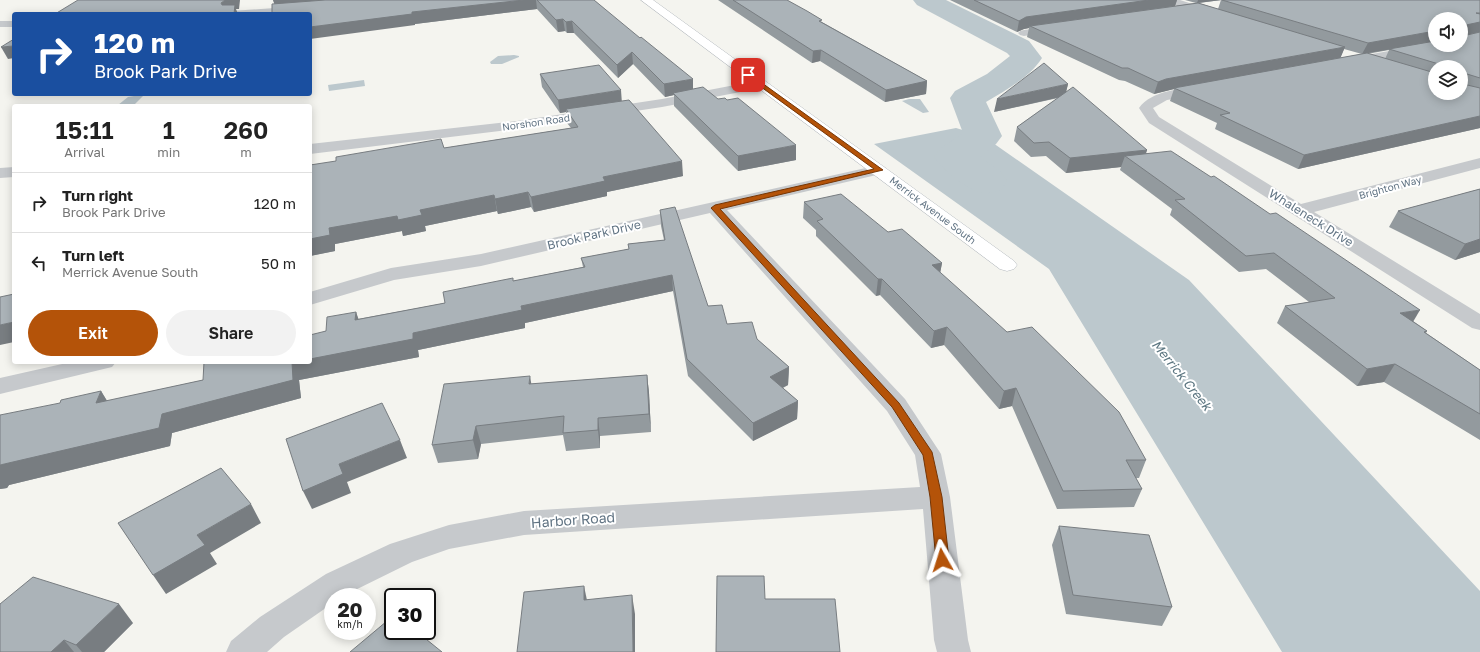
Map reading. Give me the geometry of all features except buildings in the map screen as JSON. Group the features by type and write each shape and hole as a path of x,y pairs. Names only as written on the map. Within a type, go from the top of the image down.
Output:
{"street":[{"name":"Merrick Avenue South","path":"646,0 1007,265"},
{"path":"1168,0 1195,8 1222,11"},
{"path":"259,12 314,8"},
{"path":"1172,12 1195,8"},
{"path":"0,24 12,24"},
{"path":"1024,33 1069,27"},
{"path":"1339,59 1361,60 1428,48"},
{"path":"1361,60 1383,67"},
{"name":"Norshon Road","path":"312,150 517,125 662,103 761,84"},
{"name":"Whaleneck Drive","path":"1213,87 1174,94 1153,101 1147,104 1146,108 1154,120 1480,323"},
{"name":"Brighton Way","path":"1299,210 1480,163"},
{"name":"Brook Park Drive","path":"312,298 391,274 480,260 879,170"},
{"path":"0,173 12,172"},
{"path":"715,208 896,405 928,454 936,497 951,640 954,652"},
{"path":"0,386 95,364"},
{"name":"Harbor Road","path":"243,652 272,627 337,583 401,553 449,537 524,523 936,497"}],"water":[{"path":"514,55 519,57 502,64 491,64 490,62 498,56"},
{"path":"364,80 365,86 329,91 328,85"},
{"path":"143,96 135,104 119,104 128,97"},
{"path":"909,99 920,99 929,112 923,113 902,101"},
{"name":"Merrick Creek","path":"956,128 983,136 1189,280 1480,591 1480,652 1282,652 1049,269 874,144"}],"waterway":[{"path":"926,0 1018,47 1027,58 999,81 967,98 983,136 954,157 986,181"}],"route":[{"path":"748,75 879,170 715,208 896,405 928,454 936,497 942,560"}]}
